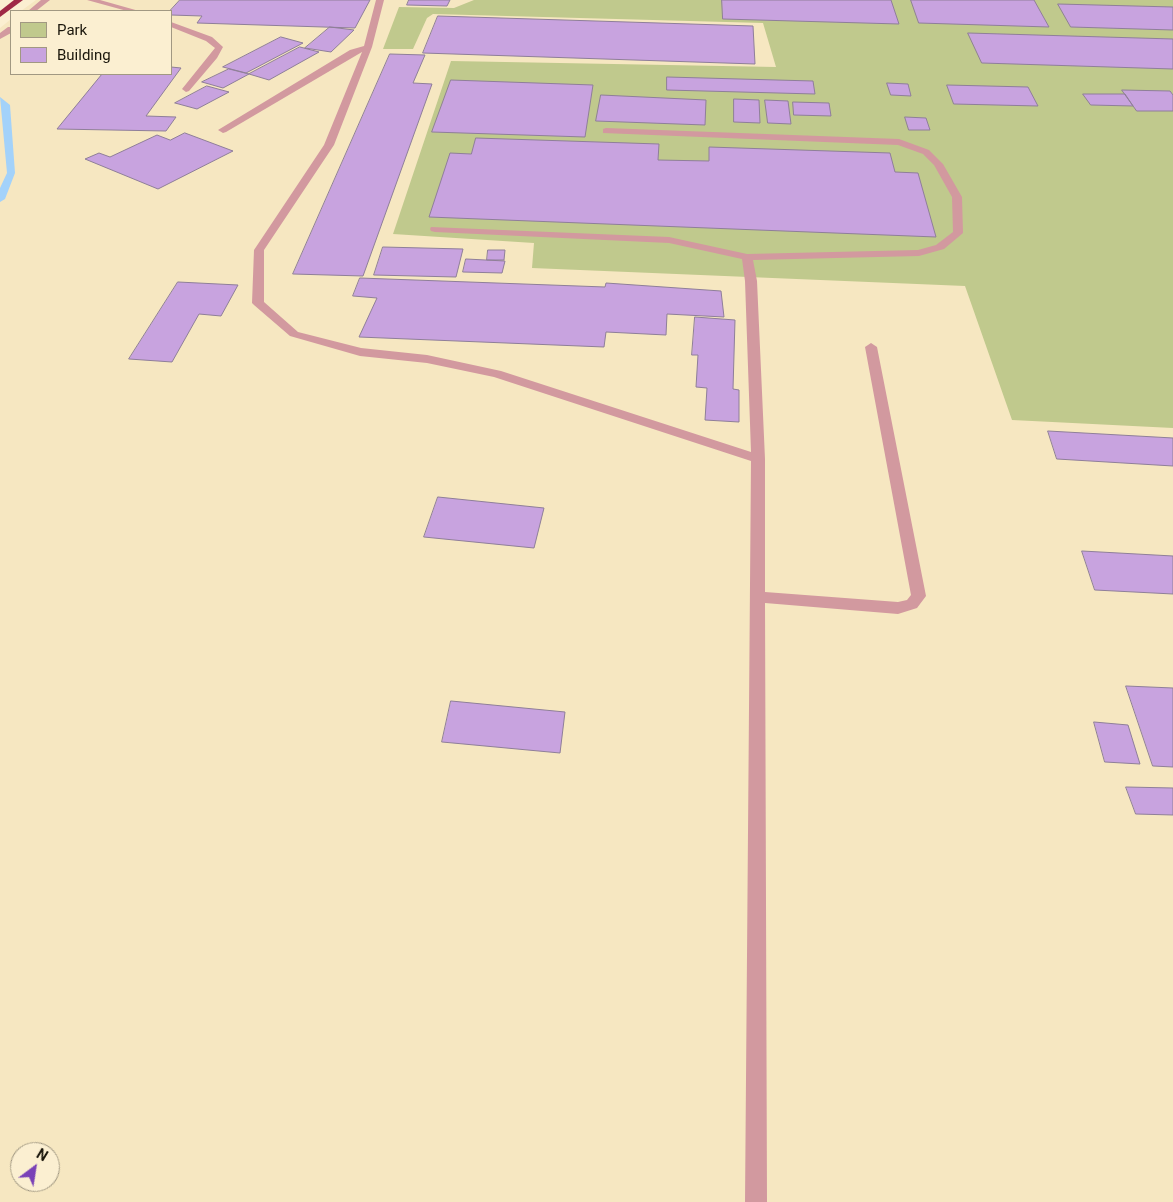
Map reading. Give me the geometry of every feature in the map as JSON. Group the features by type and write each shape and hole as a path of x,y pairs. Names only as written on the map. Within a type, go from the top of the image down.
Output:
{"highway":[{"path":"0,16 20,0"}],"lane":[{"path":"33,10 46,0"},
{"path":"91,0 131,10"},
{"path":"380,0 368,47 329,145 259,250 258,303 294,334 360,352 427,359 497,374 758,459"},
{"path":"172,24 209,39 219,46 214,56 186,89"},
{"path":"223,130 353,52 368,47"},
{"path":"435,229 669,240 747,257 919,253 940,247 958,233 957,197 938,164 926,152 899,142 606,131"},
{"path":"747,257 750,281 758,459 756,1202"},
{"path":"758,597 898,608 912,604 919,596 871,347"}],"shaded area":[{"path":"36,0 1173,0 1173,1202 0,1202 0,28 10,20 10,75 172,75 172,10 22,10"}],"green space":[{"path":"474,0 1173,0 1173,428 1012,420 965,286 532,268 534,243 393,234 451,61 776,67 763,23 433,14 427,18 413,49 383,49 399,7 454,8"}],"building":[{"path":"180,0 370,0 355,28 197,23 202,16 172,15 171,10"},
{"path":"409,0 450,0 447,6 407,5"},
{"path":"722,0 891,0 899,24 723,19"},
{"path":"911,0 1034,0 1049,27 919,23"},
{"path":"1058,4 1173,7 1173,30 1071,27"},
{"path":"438,16 753,26 755,64 423,53"},
{"path":"330,27 354,30 331,52 305,48"},
{"path":"968,33 1173,39 1173,69 982,63"},
{"path":"281,37 303,43 246,73 223,67"},
{"path":"300,47 319,52 269,80 249,74"},
{"path":"390,54 425,55 413,83 432,84 363,276 293,274"},
{"path":"172,67 181,68 146,116 176,117 166,131 57,129 101,75 172,75"},
{"path":"229,69 249,74 223,88 202,82"},
{"path":"667,77 813,81 815,94 667,90"},
{"path":"451,80 593,85 585,137 432,132"},
{"path":"887,83 908,84 911,96 891,95"},
{"path":"947,85 1028,87 1038,106 954,104"},
{"path":"207,86 229,92 197,109 175,103"},
{"path":"1122,90 1170,91 1173,95 1173,111 1137,111"},
{"path":"1083,94 1125,94 1133,106 1091,105"},
{"path":"601,95 706,100 705,125 596,121"},
{"path":"734,99 759,100 760,123 734,122"},
{"path":"765,100 788,101 791,124 768,123"},
{"path":"793,102 829,103 831,116 794,115"},
{"path":"905,117 926,118 930,130 909,130"},
{"path":"185,133 233,151 158,189 85,159 99,153 110,157 157,135 170,140"},
{"path":"476,138 659,144 658,160 709,161 709,147 890,153 895,172 918,173 936,237 429,217 450,153 471,154"},
{"path":"383,247 463,249 456,277 374,275"},
{"path":"488,250 505,250 504,260 487,260"},
{"path":"466,259 505,261 502,273 463,272"},
{"path":"360,278 605,287 606,283 721,291 724,317 667,314 666,335 606,332 604,347 359,337 377,298 353,296"},
{"path":"178,282 238,285 221,316 199,314 172,362 129,359"},
{"path":"695,317 735,320 733,389 739,390 739,422 705,420 707,388 696,387 698,355 692,355"},
{"path":"1048,431 1173,438 1173,466 1057,459"},
{"path":"438,497 544,508 534,548 424,537"},
{"path":"1082,551 1173,556 1173,594 1095,590"},
{"path":"1126,686 1173,688 1173,767 1153,766"},
{"path":"451,701 565,712 560,753 442,742"},
{"path":"1094,722 1128,725 1140,764 1105,762"},
{"path":"1126,787 1173,788 1173,815 1136,814"}],"waterway":[{"path":"0,99 6,105 11,173 0,199"}]}
